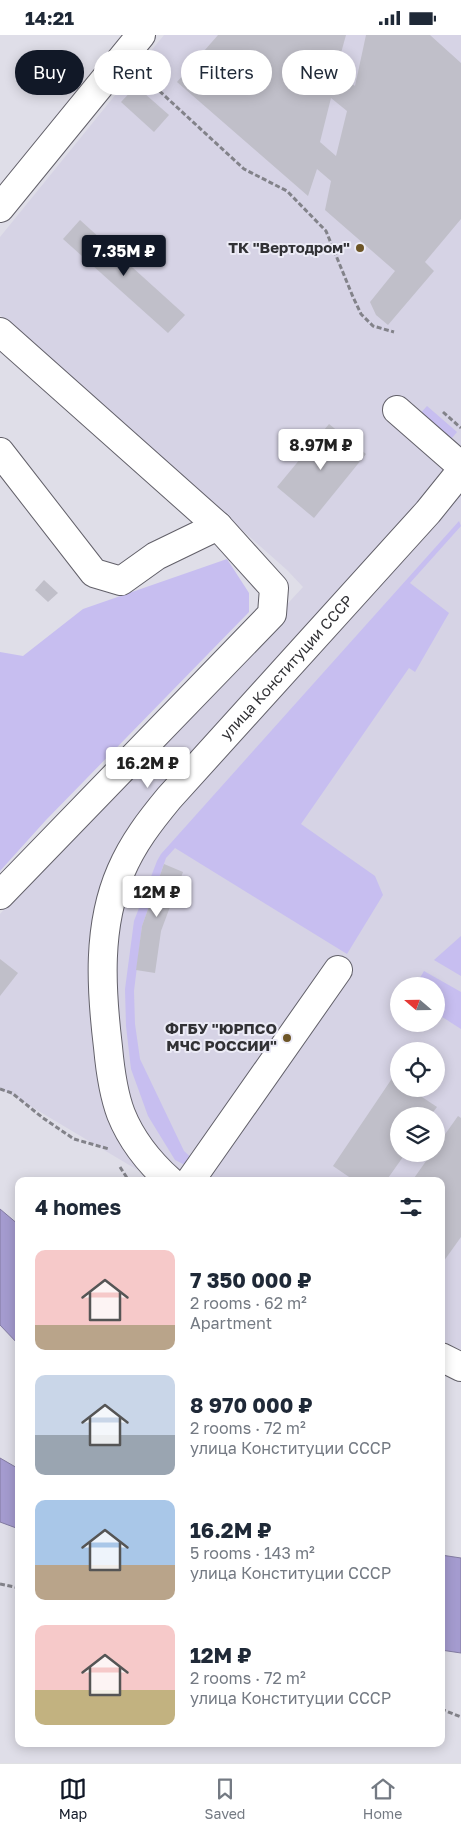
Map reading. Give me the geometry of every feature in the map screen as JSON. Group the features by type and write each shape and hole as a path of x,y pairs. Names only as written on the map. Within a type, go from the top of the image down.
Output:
{"street":[{"path":"0,208 141,35"},
{"path":"0,332 218,526 274,588 272,614 0,895"},
{"path":"397,410 461,466"},
{"path":"0,452 94,573 122,581 156,556 218,526"},
{"name":"улица Конституции СССР","path":"165,1177 154,1167 121,1114 111,1075 104,1018 102,967 108,911 121,872 137,839 168,798 428,512 461,471"},
{"path":"193,1177 338,970"},
{"path":"445,1359 461,1367"}],"path":[{"path":"163,95 244,169 287,191 326,231 352,297 362,314 373,326 394,332"},
{"path":"443,412 461,428"},
{"path":"0,1089 12,1093 43,1118 74,1139 109,1149 147,1156"},
{"path":"0,1584 15,1587"},
{"path":"445,1711 461,1717"}],"shaded area":[{"path":"164,35 461,35 461,1350 445,1342 445,1177 149,1177 0,1088 0,914 303,587 287,570 0,315 0,237 115,95 171,95 171,50 152,50"},
{"path":"427,406 457,432 452,438 448,439 418,416"},
{"path":"459,521 461,526 410,583 449,613 415,672 409,668 301,824 375,876 383,895 347,954 175,848 166,858 142,926 134,991 135,1024 140,1059 184,1151 195,1161 190,1164 183,1164 175,1160 148,1116 131,1069 126,1026 125,989 134,921 157,861 161,854"},
{"path":"227,559 249,593 249,612 46,820 0,871 0,652 23,656 83,609"},
{"path":"461,936 461,976 434,960"},
{"path":"424,971 435,977 420,977"},
{"path":"445,983 461,992 461,1029 445,1019"},
{"path":"0,1209 15,1222 15,1341 0,1325"},
{"path":"0,1458 15,1467 15,1528 0,1522"},
{"path":"445,1556 461,1558 461,1653 445,1651"}],"building":[{"path":"218,35 346,35 342,50 282,50 282,95 356,95 356,81 366,35 430,35 461,63 461,219 425,262 434,271 388,325 376,315 370,302 395,271 325,210 331,181 317,169 308,196 192,95 272,95 272,50 205,50","holes":["331,98 347,111 336,156 320,142"]},
{"path":"181,77 181,85 177,82"},
{"path":"128,95 146,95 169,115 154,132 121,102"},
{"path":"80,220 185,315 168,333 63,239"},
{"path":"329,424 366,454 314,518 277,487"},
{"path":"44,580 58,593 48,602 35,590"},
{"path":"164,864 183,872 161,931 155,973 136,970 142,926"},
{"path":"0,959 18,973 0,996"},
{"path":"390,1081 390,1097 422,1097 437,1107 390,1107 390,1162 399,1162 389,1177 349,1177 333,1166"},
{"path":"458,1116 461,1118 461,1237 445,1259 445,1177 415,1177 425,1162 445,1162 445,1134"}],"place":[{"name":"ТК \"Вертодром\"","path":"360,248"},
{"name":"ФГБУ \"ЮРПСО МЧС РОССИИ\"","path":"287,1038"}]}
